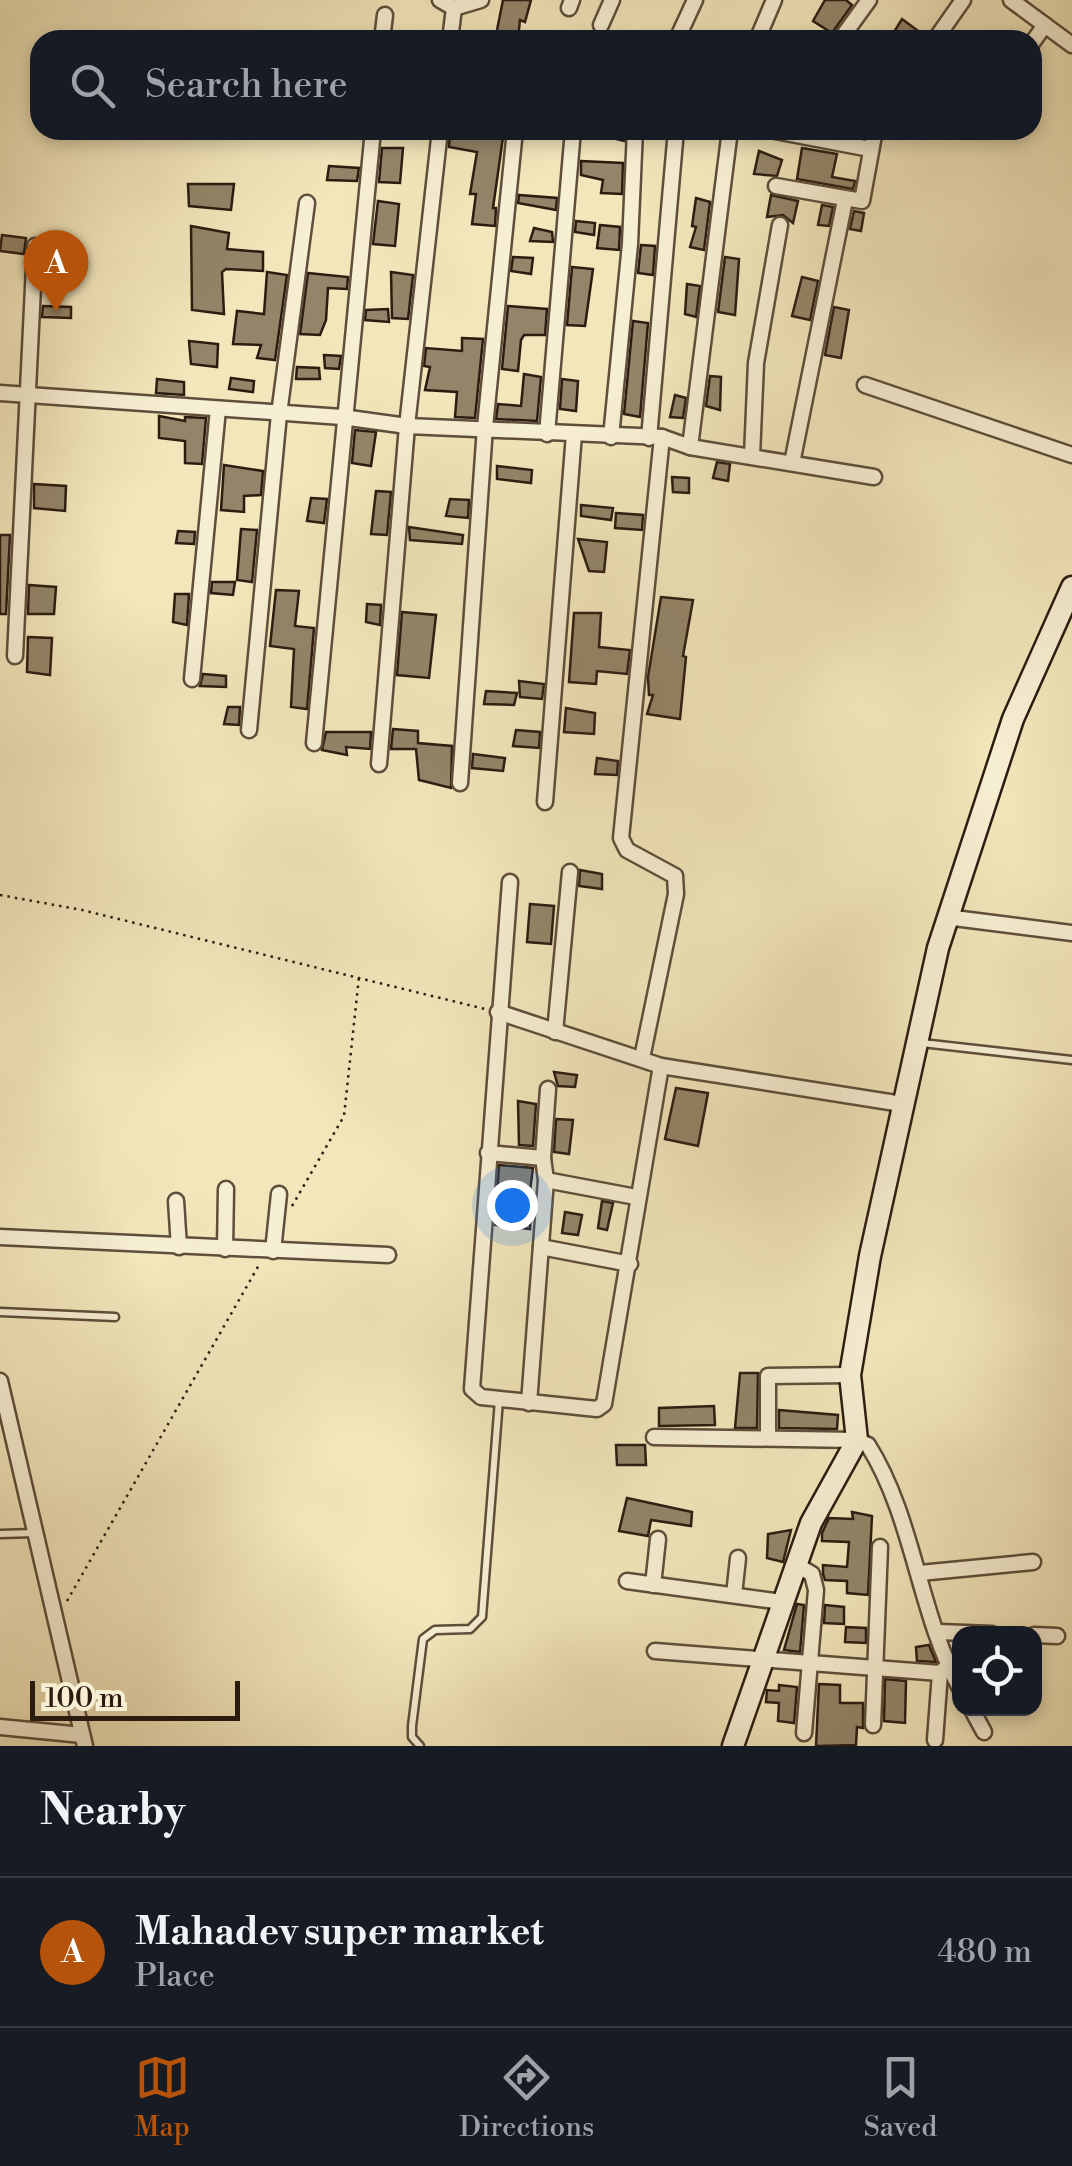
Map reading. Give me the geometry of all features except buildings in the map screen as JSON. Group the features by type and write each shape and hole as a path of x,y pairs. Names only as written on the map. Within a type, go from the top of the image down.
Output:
{"street":[{"path":"440,0 454,8 481,0"},
{"path":"601,25 612,0"},
{"path":"682,30 695,0"},
{"path":"761,30 774,0"},
{"path":"848,30 870,0"},
{"path":"942,30 963,0"},
{"path":"1013,1 1072,45"},
{"path":"451,30 454,8"},
{"path":"383,30 385,15"},
{"path":"1041,30 1045,25"},
{"path":"314,743 371,140"},
{"path":"379,764 408,426 439,140"},
{"path":"460,783 485,428 513,140"},
{"path":"547,434 572,140"},
{"path":"611,437 630,244 635,140"},
{"path":"642,1058 676,894 675,876 627,850 621,838 656,438 675,140"},
{"path":"690,447 729,140"},
{"path":"823,140 870,149"},
{"path":"776,186 862,201 872,140"},
{"path":"792,462 844,200"},
{"path":"249,730 280,414 307,203"},
{"path":"752,456 756,363 780,224"},
{"path":"15,656 35,246"},
{"path":"865,385 1072,455"},
{"path":"0,393 342,417 408,426 656,438 874,477"},
{"path":"192,680 218,409"},
{"path":"545,802 574,434"},
{"path":"732,1746 810,1523 857,1440 850,1375 902,1104 946,917 1014,719 1072,587"},
{"path":"555,1032 570,872"},
{"path":"510,882 472,1389 481,1398 596,1409 604,1404 661,1066"},
{"path":"946,917 1072,932"},
{"path":"498,1012 661,1066 902,1104"},
{"path":"529,1403 546,1180 543,1158 548,1089"},
{"path":"488,1154 543,1158"},
{"path":"546,1180 636,1197"},
{"path":"225,1248 226,1189"},
{"path":"270,1250 280,1194"},
{"path":"176,1201 179,1247"},
{"path":"0,1237 388,1255"},
{"path":"541,1247 630,1264"},
{"path":"768,1437 768,1376 850,1375"},
{"path":"0,1381 18,1443 84,1740 0,1727"},
{"path":"654,1437 857,1440 871,1449 939,1632 944,1669 935,1740"},
{"path":"0,1443 18,1443"},
{"path":"653,1585 658,1539"},
{"path":"873,1726 880,1547"},
{"path":"734,1595 738,1558"},
{"path":"920,1573 1033,1562"},
{"path":"795,1564 815,1580 804,1733"},
{"path":"627,1582 782,1602"},
{"path":"939,1632 952,1632"},
{"path":"1042,1635 1057,1636"},
{"path":"656,1651 944,1669 952,1678"},
{"path":"975,1716 984,1732"}],"lane":[{"path":"916,1043 1072,1060"},
{"path":"0,1312 115,1317"},
{"path":"420,1746 414,1742 412,1726 424,1639 436,1630 470,1629 482,1617 500,1400"},
{"path":"0,1534 38,1533"}],"path":[{"path":"0,895 498,1012"},
{"path":"286,1217 344,1116 359,977"},
{"path":"55,1622 270,1250"}],"place":[{"name":"Mahadev super market","path":"56,312"}]}
